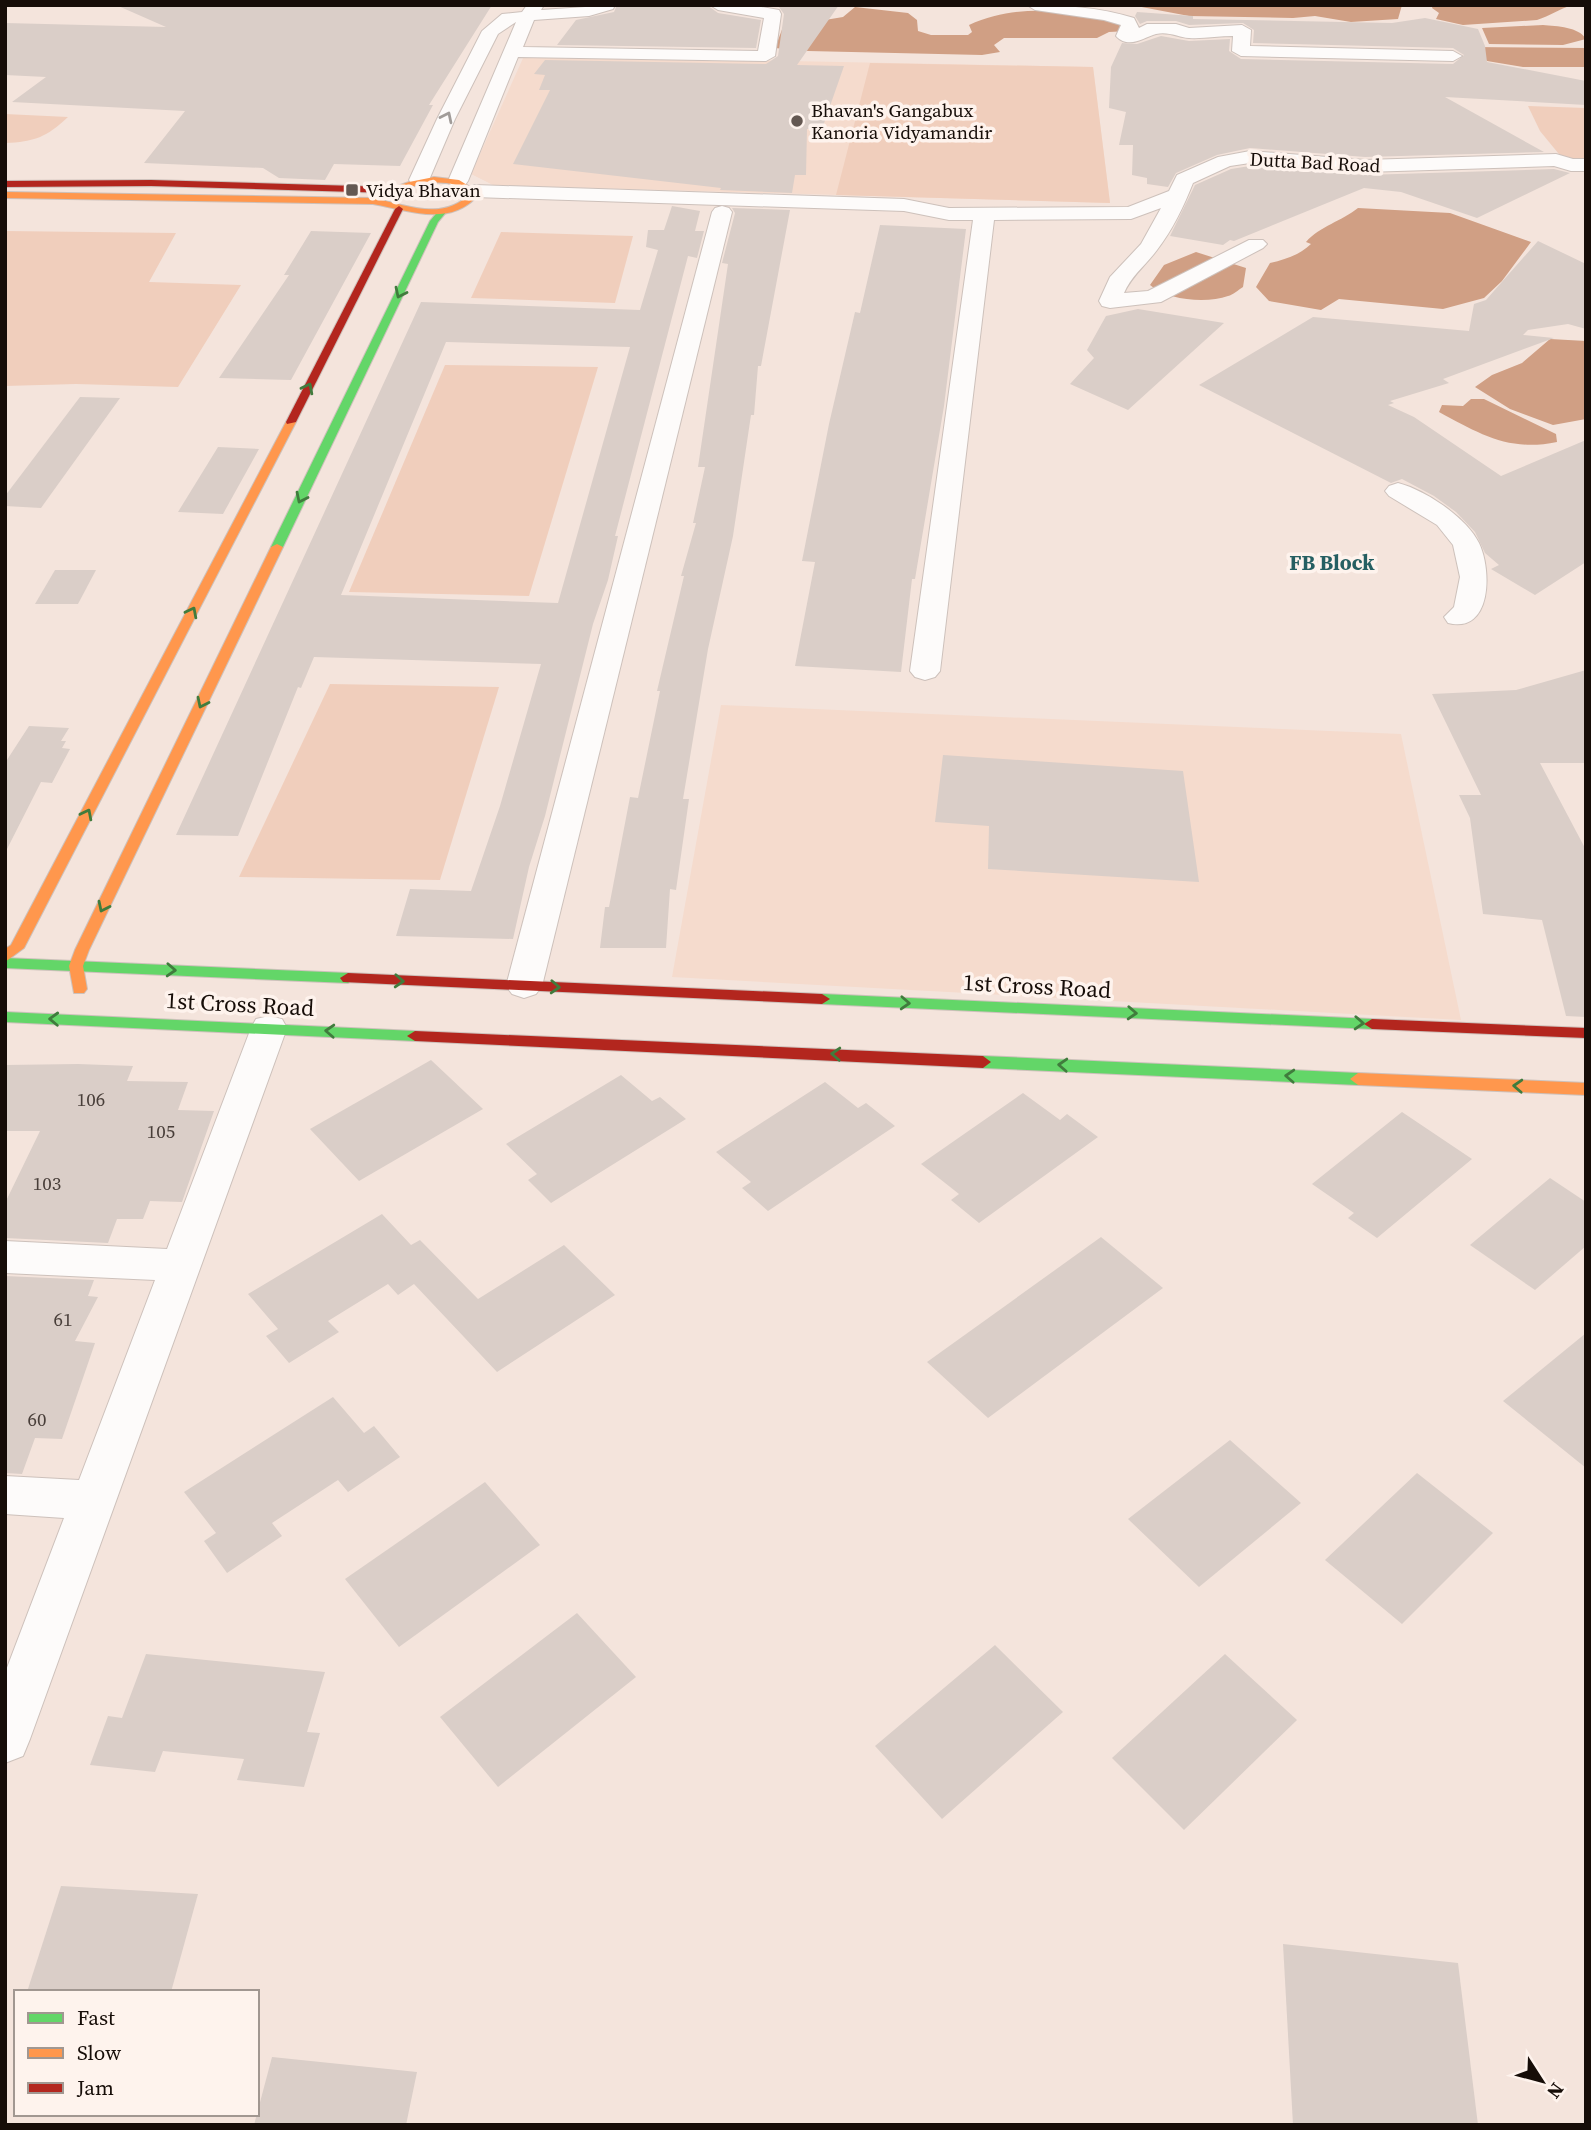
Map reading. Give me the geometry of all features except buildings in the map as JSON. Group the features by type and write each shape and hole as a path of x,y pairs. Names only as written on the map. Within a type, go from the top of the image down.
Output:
{"street":[{"path":"5,195 393,200 419,180 446,119 491,31 508,18 532,11 589,11 607,5"},
{"path":"514,52 766,55 773,15 718,5"},
{"path":"1034,5 1110,16 1128,22 1132,30 1127,31 1125,36 1141,36 1147,29 1176,29 1188,33 1242,30 1241,51 1453,56"},
{"path":"5,957 17,948 291,421 399,252 466,192 514,52 532,11"},
{"name":"Dutta Bad Road","path":"1256,244 1153,297 1110,301 1116,281 1149,247 1163,226 1184,179 1225,161 1250,157 1365,166 1556,160 1571,165 1586,165"},
{"path":"419,180 466,192 722,212 918,220 949,214"},
{"path":"5,184 151,183 393,200 422,213 443,211"},
{"path":"466,192 904,205 949,214 984,215 1131,213 1178,195"},
{"path":"83,1020 76,966 338,421 399,252 393,200"},
{"path":"524,986 722,212"},
{"path":"925,671 984,215"},
{"path":"291,421 338,421"},
{"path":"1398,491 1446,519 1466,544 1474,577 1467,611 1458,617"},
{"name":"1st Cross Road","path":"5,963 524,986 1231,1025 1586,1034"},
{"name":"1st Cross Road","path":"5,1017 472,1038 1235,1066 1586,1089"},
{"path":"5,1739 269,1028"},
{"path":"5,1257 181,1266"},
{"path":"5,1495 94,1501"}],"shaded area":[{"path":"1131,5 1402,5 1398,19 1351,22 1315,16 1189,16"},
{"path":"1433,5 1572,5 1537,20 1463,25 1436,19 1439,13 1432,8"},
{"path":"855,7 908,13 917,20 918,31 931,35 968,35 972,32 969,25 1007,13 1026,11 1065,12 1104,18 1124,22 1128,31 1109,32 1097,38 1004,38 994,45 1000,52 982,55 775,48 783,27 843,17"},
{"path":"1543,25 1573,30 1586,39 1563,45 1489,44 1482,28"},
{"path":"1470,47 1586,48 1586,67 1523,67 1487,61"},
{"name":"Bhavan's Gangabux Kanoria Vidyamandir","path":"524,56 1093,67 1110,203 493,185 471,174"},
{"path":"870,63 1093,67 1110,203 836,195"},
{"path":"1528,106 1586,108 1586,160 1563,159 1540,131"},
{"path":"5,114 68,117 40,137 5,143"},
{"path":"1358,208 1450,213 1531,242 1502,281 1484,298 1443,309 1339,299 1321,310 1269,301 1256,287 1270,263 1302,251 1311,244 1306,242 1312,236"},
{"path":"5,231 176,233 149,282 241,285 178,387 76,384 5,386"},
{"path":"501,232 633,236 615,303 471,298"},
{"path":"1196,252 1246,268 1243,287 1228,296 1198,300 1166,294 1150,285 1164,265"},
{"path":"1550,339 1586,341 1586,419 1553,425 1510,409 1475,387 1492,375 1522,363"},
{"path":"445,365 598,367 529,596 349,592"},
{"path":"1471,399 1484,399 1556,434 1557,442 1524,445 1509,443 1482,434 1439,412 1442,405 1463,406"},
{"path":"330,684 499,687 440,880 239,877"},
{"path":"721,705 1401,734 1461,1020 672,977"}],"traffic: fast":[{"path":"277,547 434,221 443,211"},
{"path":"5,963 348,978"},
{"path":"822,999 1372,1024"},
{"path":"5,1017 415,1036"},
{"path":"983,1062 1358,1079"}],"traffic: slow":[{"path":"5,195 373,201 441,213 465,204 476,193 466,186 445,180 423,181 390,190"},
{"path":"5,957 17,948 291,422"},
{"path":"79,989 76,966 82,950 277,547"},
{"path":"1358,1079 1586,1089"}],"traffic: jam":[{"path":"5,184 151,183 390,190"},
{"path":"291,422 399,209"},
{"path":"348,978 822,999"},
{"path":"1372,1024 1586,1033"},
{"path":"415,1036 983,1062"}],"place":[{"name":"Bhavan's Gangabux Kanoria Vidyamandir","path":"797,121"},
{"name":"Vidya Bhavan","path":"352,190"}],"district":[{"name":"FB Block","path":"1332,563"}]}
